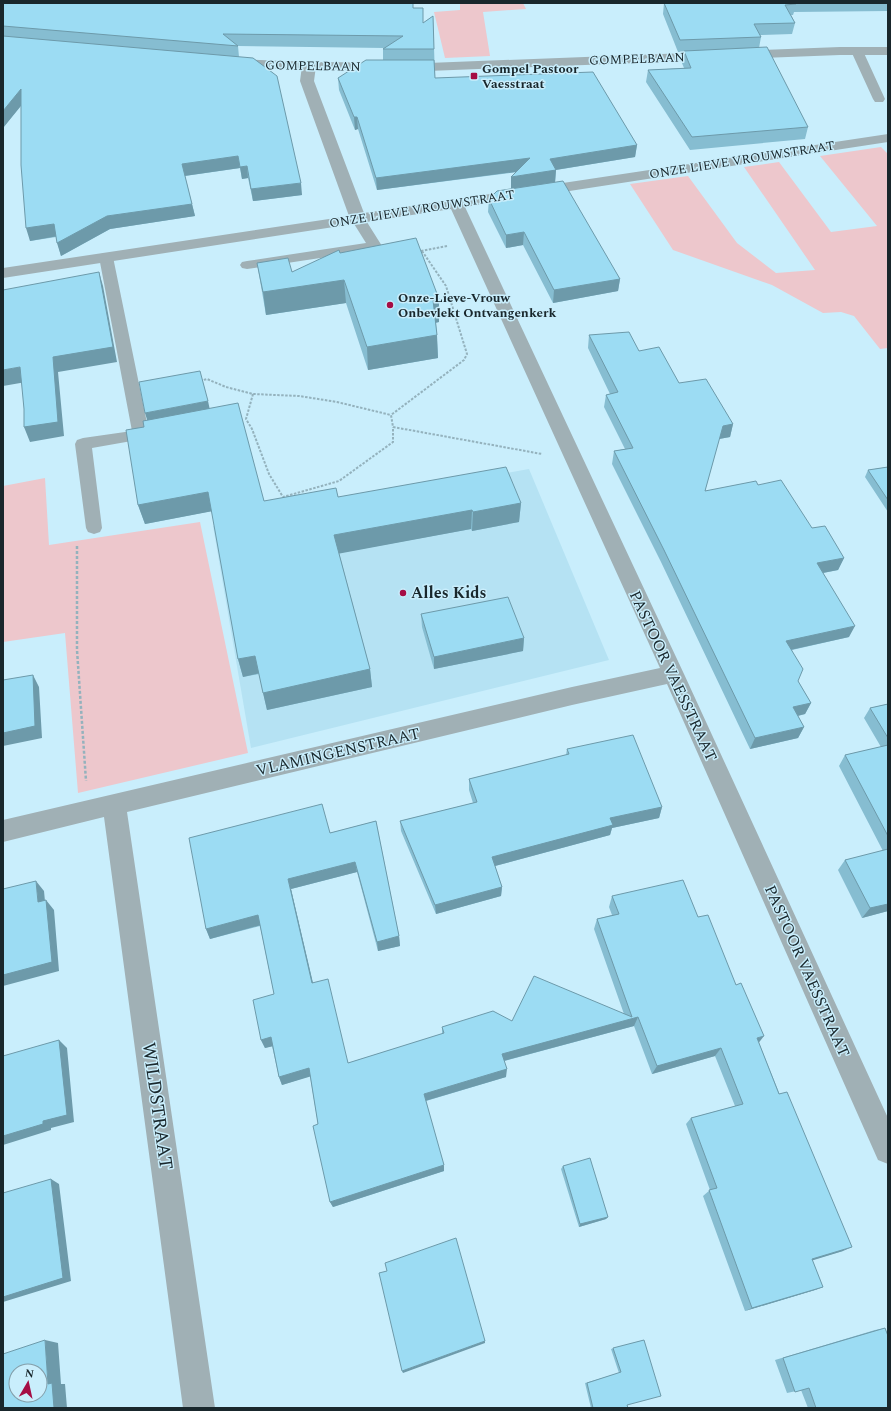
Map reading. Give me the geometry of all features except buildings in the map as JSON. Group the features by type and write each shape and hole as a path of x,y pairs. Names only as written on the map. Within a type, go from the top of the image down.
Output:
{"street":[{"name":"GOMPELBAAN","path":"220,62 309,66 428,67 888,51"},
{"path":"309,66 307,81 358,219"},
{"name":"ONZE LIEVE VROUWSTRAAT","path":"3,273 888,138"},
{"name":"PASTOOR VAESSTRAAT","path":"456,203 673,674 888,1150"},
{"name":"VLAMINGENSTRAAT","path":"3,831 564,698 673,674"},
{"name":"WILDSTRAAT","path":"114,805 199,1408"}],"lane":[{"path":"857,51 879,98"},
{"path":"247,265 375,246 358,219"},
{"path":"106,257 141,435"},
{"path":"94,528 84,444 171,429"}],"path":[{"path":"375,246 395,251 422,251 473,241"},
{"path":"391,415 464,360 467,354 446,286 422,251"},
{"path":"199,381 207,380 253,394 300,396 337,402 391,415"},
{"path":"253,394 246,419 252,429 269,474 283,497 339,481 393,442 394,427 391,415"},
{"path":"238,419 246,419"},
{"path":"394,427 575,461"},
{"path":"88,811 77,650 77,536 94,528"}],"shaded area":[{"path":"460,3 523,3 526,9 483,12 490,56 445,58 434,12 460,10"},
{"path":"881,147 888,154 888,348 880,349 854,316 841,312 823,313 772,285 673,250 630,184 688,176 737,243 776,273 815,270 744,167 779,162 831,232 877,226 820,156"},
{"name":"Alles Kids","path":"529,469 609,660 251,748 213,526"},
{"path":"45,478 49,545 200,522 248,753 78,793 65,633 3,642 3,486"}],"place":[{"name":"Gompel Pastoor Vaesstraat","path":"474,76"},
{"name":"Onze-Lieve-Vrouw Onbevlekt Ontvangenkerk","path":"390,305"},
{"name":"Alles Kids","path":"403,593"}]}
